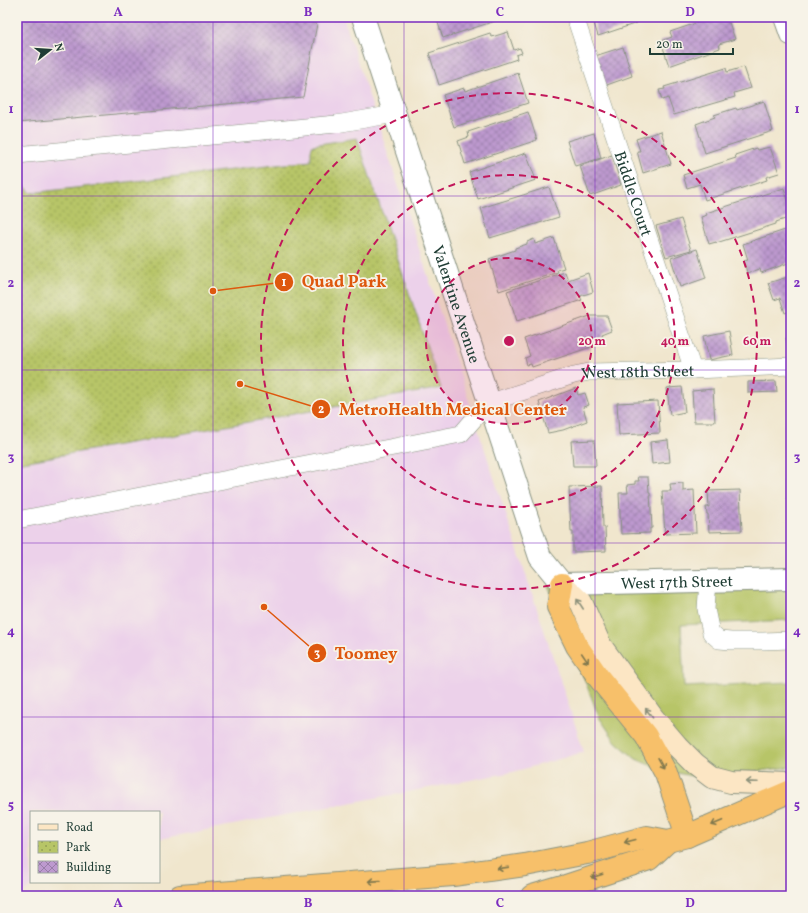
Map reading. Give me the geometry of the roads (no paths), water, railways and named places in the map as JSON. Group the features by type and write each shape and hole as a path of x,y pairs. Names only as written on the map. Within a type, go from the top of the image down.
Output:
{"highway":[{"path":"562,584 558,607 577,646 599,678 646,736 666,772 678,838"},
{"path":"532,896 649,859 678,838 791,791"},
{"path":"180,896 453,875 525,865 587,853 647,837 678,838"}],"street":[{"name":"Valentine Avenue","path":"363,17 540,558 562,584"},
{"path":"785,17 791,34"},
{"name":"West 17th Street","path":"562,584 791,579"},
{"path":"562,584 581,602 600,645 652,718 695,764 712,777 731,782 791,784"}],"lane":[{"name":"Biddle Court","path":"575,17 693,370"},
{"path":"17,155 336,124 394,114"},
{"name":"West 18th Street","path":"488,402 574,375 589,372 791,366"},
{"path":"17,520 461,434 488,402"},
{"path":"708,581 706,609 711,633 719,640 791,640"}],"place":[{"name":"Quad Park","path":"213,291"},
{"name":"MetroHealth Medical Center","path":"240,384"},
{"name":"Toomey","path":"264,607"}]}
